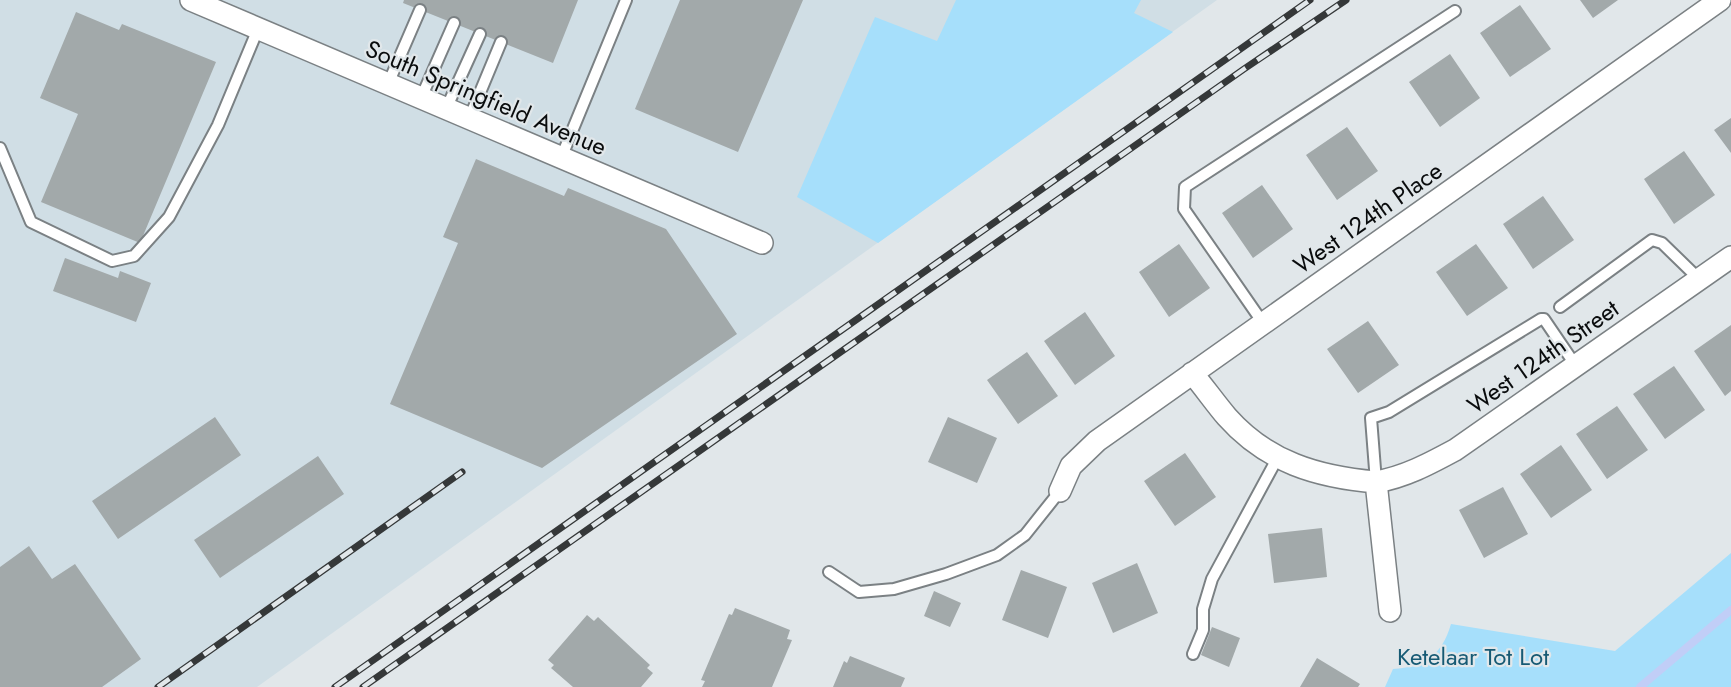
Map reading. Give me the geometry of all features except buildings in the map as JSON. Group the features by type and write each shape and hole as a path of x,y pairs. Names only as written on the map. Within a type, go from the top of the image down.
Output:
{"street":[{"name":"South Springfield Avenue","path":"191,0 762,243"},
{"name":"West 124th Place","path":"1060,491 1071,466 1084,452 1192,373 1720,0"},
{"name":"West 124th Street","path":"1376,482 1396,478 1455,450 1731,257"},
{"path":"1192,373 1227,417 1248,438 1278,457 1296,466 1327,476 1376,482 1390,611"}],"lane":[{"path":"561,158 626,0"},
{"path":"388,84 420,10"},
{"path":"1263,323 1184,209 1185,187 1455,11"},
{"path":"421,98 454,23"},
{"path":"0,148 32,222 112,261 134,256 169,218 218,125 258,29"},
{"path":"446,109 480,33"},
{"path":"469,119 501,42"},
{"path":"1560,307 1652,240 1662,243 1700,279"},
{"path":"1376,482 1371,418 1389,412 1540,319 1544,319 1576,366"},
{"path":"1193,654 1203,630 1203,609 1212,579 1278,457"},
{"path":"829,572 859,592 894,589 946,574 997,555 1025,535 1060,491"}],"shaded area":[{"path":"0,0 1217,0 257,687 0,687"}],"green space":[{"path":"956,0 1141,0 1134,13 1173,32 878,243 797,197 875,17 937,41"},
{"name":"Ketelaar Tot Lot","path":"1731,553 1731,687 1385,687 1393,669 1414,665 1431,657 1443,644 1451,624 1615,651"}],"waterway":[{"path":"1640,687 1731,610"}],"railway":[{"path":"335,687 1310,0"},
{"path":"363,687 1244,69 1346,0"},
{"path":"158,687 462,472"}]}
